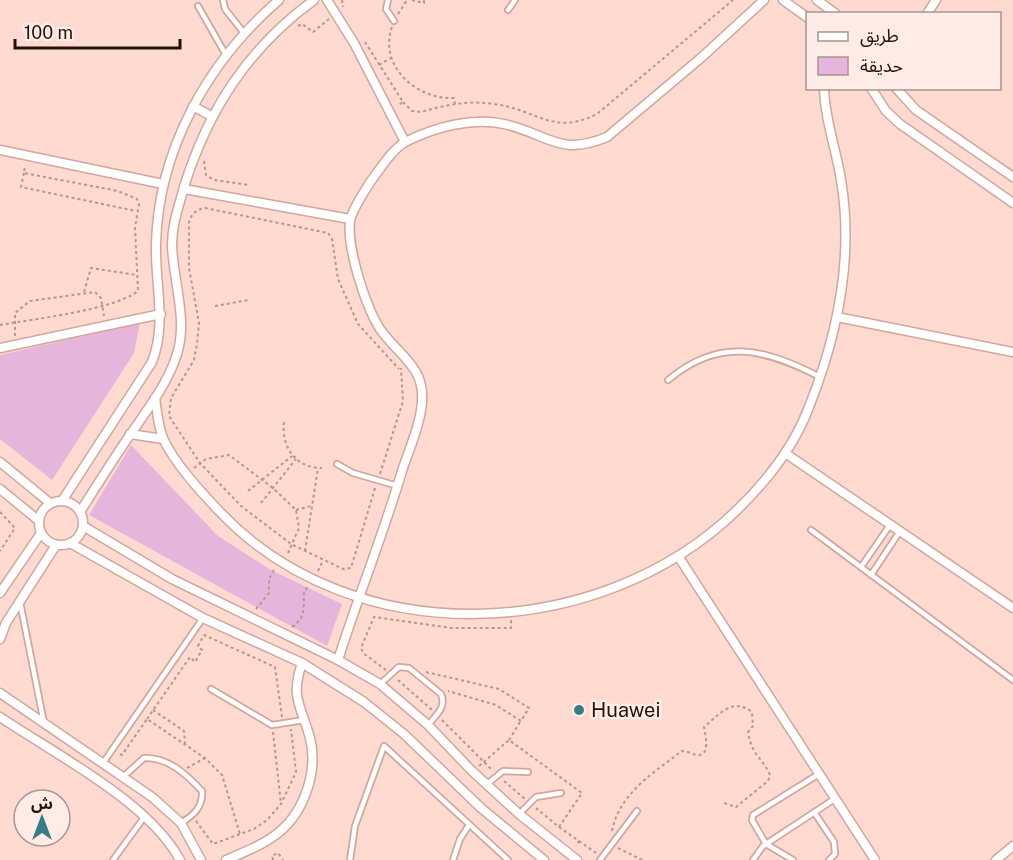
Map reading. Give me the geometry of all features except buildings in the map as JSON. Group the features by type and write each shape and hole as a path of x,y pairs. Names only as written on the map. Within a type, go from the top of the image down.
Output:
{"street":[{"path":"62,501 152,362 160,339 161,314 156,247 163,184 175,145 193,106 226,55 244,33 279,0"},
{"path":"80,512 155,398 176,358 182,325 172,242 176,214 195,152 211,117 238,73 264,41 314,0"},
{"path":"327,0 369,71 405,142"},
{"path":"338,660 361,598 421,410 419,380 412,364 382,333 357,278 350,219 364,192 381,168 405,142 457,124 479,122 523,129 554,143 572,146 590,144 607,137 764,0"},
{"path":"783,0 806,17"},
{"path":"817,0 833,12"},
{"path":"155,398 164,439 188,474 232,525 284,563 314,580 361,598 414,610 469,615 510,612 578,601 630,582 678,556 719,527 755,493 785,453 808,410 837,317 845,271 847,224 841,177 828,132 824,90"},
{"path":"872,90 886,111 900,124 1013,203"},
{"path":"898,90 916,110 1013,177"},
{"path":"193,106 211,117"},
{"path":"0,150 163,184"},
{"path":"184,189 350,219"},
{"path":"0,348 161,314"},
{"path":"837,317 1013,352"},
{"path":"130,434 164,439"},
{"path":"785,453 1013,608"},
{"path":"0,462 50,504"},
{"path":"0,489 38,520 40,533 50,543 56,545 70,543 76,539 83,526 76,506 62,501 50,504 38,520"},
{"path":"83,526 172,579 338,660 380,684 428,725 486,785 573,857"},
{"path":"0,593 40,533"},
{"path":"70,543 203,618 302,663 364,702 404,734 481,808 544,860"},
{"path":"0,639 56,545"},
{"path":"678,556 875,860"},
{"path":"226,860 257,847 281,832 300,810 311,777 313,757 297,701 295,683 302,663"},
{"path":"0,693 152,796 181,823 201,860"},
{"path":"0,717 145,816 170,842 180,860"},
{"path":"996,860 1013,846"}],"lane":[{"path":"223,0 225,9 244,33"},
{"path":"388,0 386,9 394,21"},
{"path":"508,10 515,0"},
{"path":"198,6 226,55"},
{"path":"668,380 700,359 738,351 776,356 820,377"},
{"path":"337,464 352,473 398,486"},
{"path":"861,567 890,524"},
{"path":"811,530 1013,680"},
{"path":"871,575 900,531"},
{"path":"20,602 44,723"},
{"path":"103,763 203,618"},
{"path":"380,684 399,667 409,668 432,687 443,699 443,705 428,725"},
{"path":"212,689 272,725 304,720"},
{"path":"350,860 355,826 384,746 508,860"},
{"path":"124,777 144,758 167,761 181,771 202,791 201,804 193,816 181,823"},
{"path":"486,785 496,775 510,769 528,772"},
{"path":"792,860 766,844 752,820 753,815 820,773"},
{"path":"519,814 529,802 542,794 561,794"},
{"path":"753,860 766,844 836,798"},
{"path":"601,859 637,811"},
{"path":"814,812 834,842 835,854 829,860"},
{"path":"113,860 145,816"},
{"path":"453,860 460,839 469,825"}],"path":[{"path":"342,0 349,16"},
{"path":"407,0 390,32 391,58 414,88 442,99 454,98 455,104"},
{"path":"412,0 424,3 424,0"},
{"path":"361,35 403,102 412,111 421,112 455,104 493,103 519,108 564,125 580,123 597,114 733,0"},
{"path":"294,28 302,24 313,32 343,6"},
{"path":"369,71 391,58"},
{"path":"389,110 403,102"},
{"path":"27,155 21,187 136,211"},
{"path":"205,157 203,169 206,175 214,180 249,185"},
{"path":"0,325 102,305 130,297 138,291 136,211 139,204 131,195 24,173"},
{"path":"205,208 328,233 332,238 338,279 358,324 399,369 404,379 403,401 351,568 343,569 291,544 241,506 200,464 169,416 169,406 194,360 197,344 199,323 189,268 189,222 196,210 205,208"},
{"path":"84,292 91,268 137,275"},
{"path":"15,345 15,313 30,301 95,292 101,298 106,325"},
{"path":"215,306 249,300"},
{"path":"399,369 412,364"},
{"path":"284,422 285,444 292,456 310,467 322,468"},
{"path":"188,474 214,456 229,455 273,488 296,510 299,528 284,563 270,573 269,593 266,600 248,616"},
{"path":"248,491 292,456"},
{"path":"261,503 296,459"},
{"path":"305,551 318,468"},
{"path":"296,510 312,506"},
{"path":"0,512 15,528 0,551"},
{"path":"282,632 302,618 304,591 314,580"},
{"path":"510,612 511,628 452,628 374,617 361,648 363,653 437,714 496,775 601,859"},
{"path":"112,749 122,755 190,657 195,662 202,650 198,646 204,635 275,667 282,725"},
{"path":"409,668 499,689 529,708 509,740 483,762"},
{"path":"432,687 496,705 521,721"},
{"path":"642,860 618,848 615,843 612,830 620,810 639,784 682,751 698,755 703,753 706,748 704,727 730,706 736,704 752,712 753,726 748,732 750,743 756,758 766,767 770,775 768,781 736,807 724,802"},
{"path":"153,710 184,731 185,744"},
{"path":"147,719 205,758 222,775 240,834"},
{"path":"193,816 213,844 240,834 267,820 281,804 296,772 291,723"},
{"path":"272,725 281,804"},
{"path":"509,740 582,794 559,827"},
{"path":"181,771 205,758"},
{"path":"573,857 579,841"},
{"path":"273,860 272,856 278,853 283,860"}],"green space":[{"path":"140,323 134,353 52,480 0,439 0,355"},
{"path":"131,445 218,536 271,570 342,604 327,646 89,515"}],"place":[{"name":"Huawei","path":"579,710"}]}
